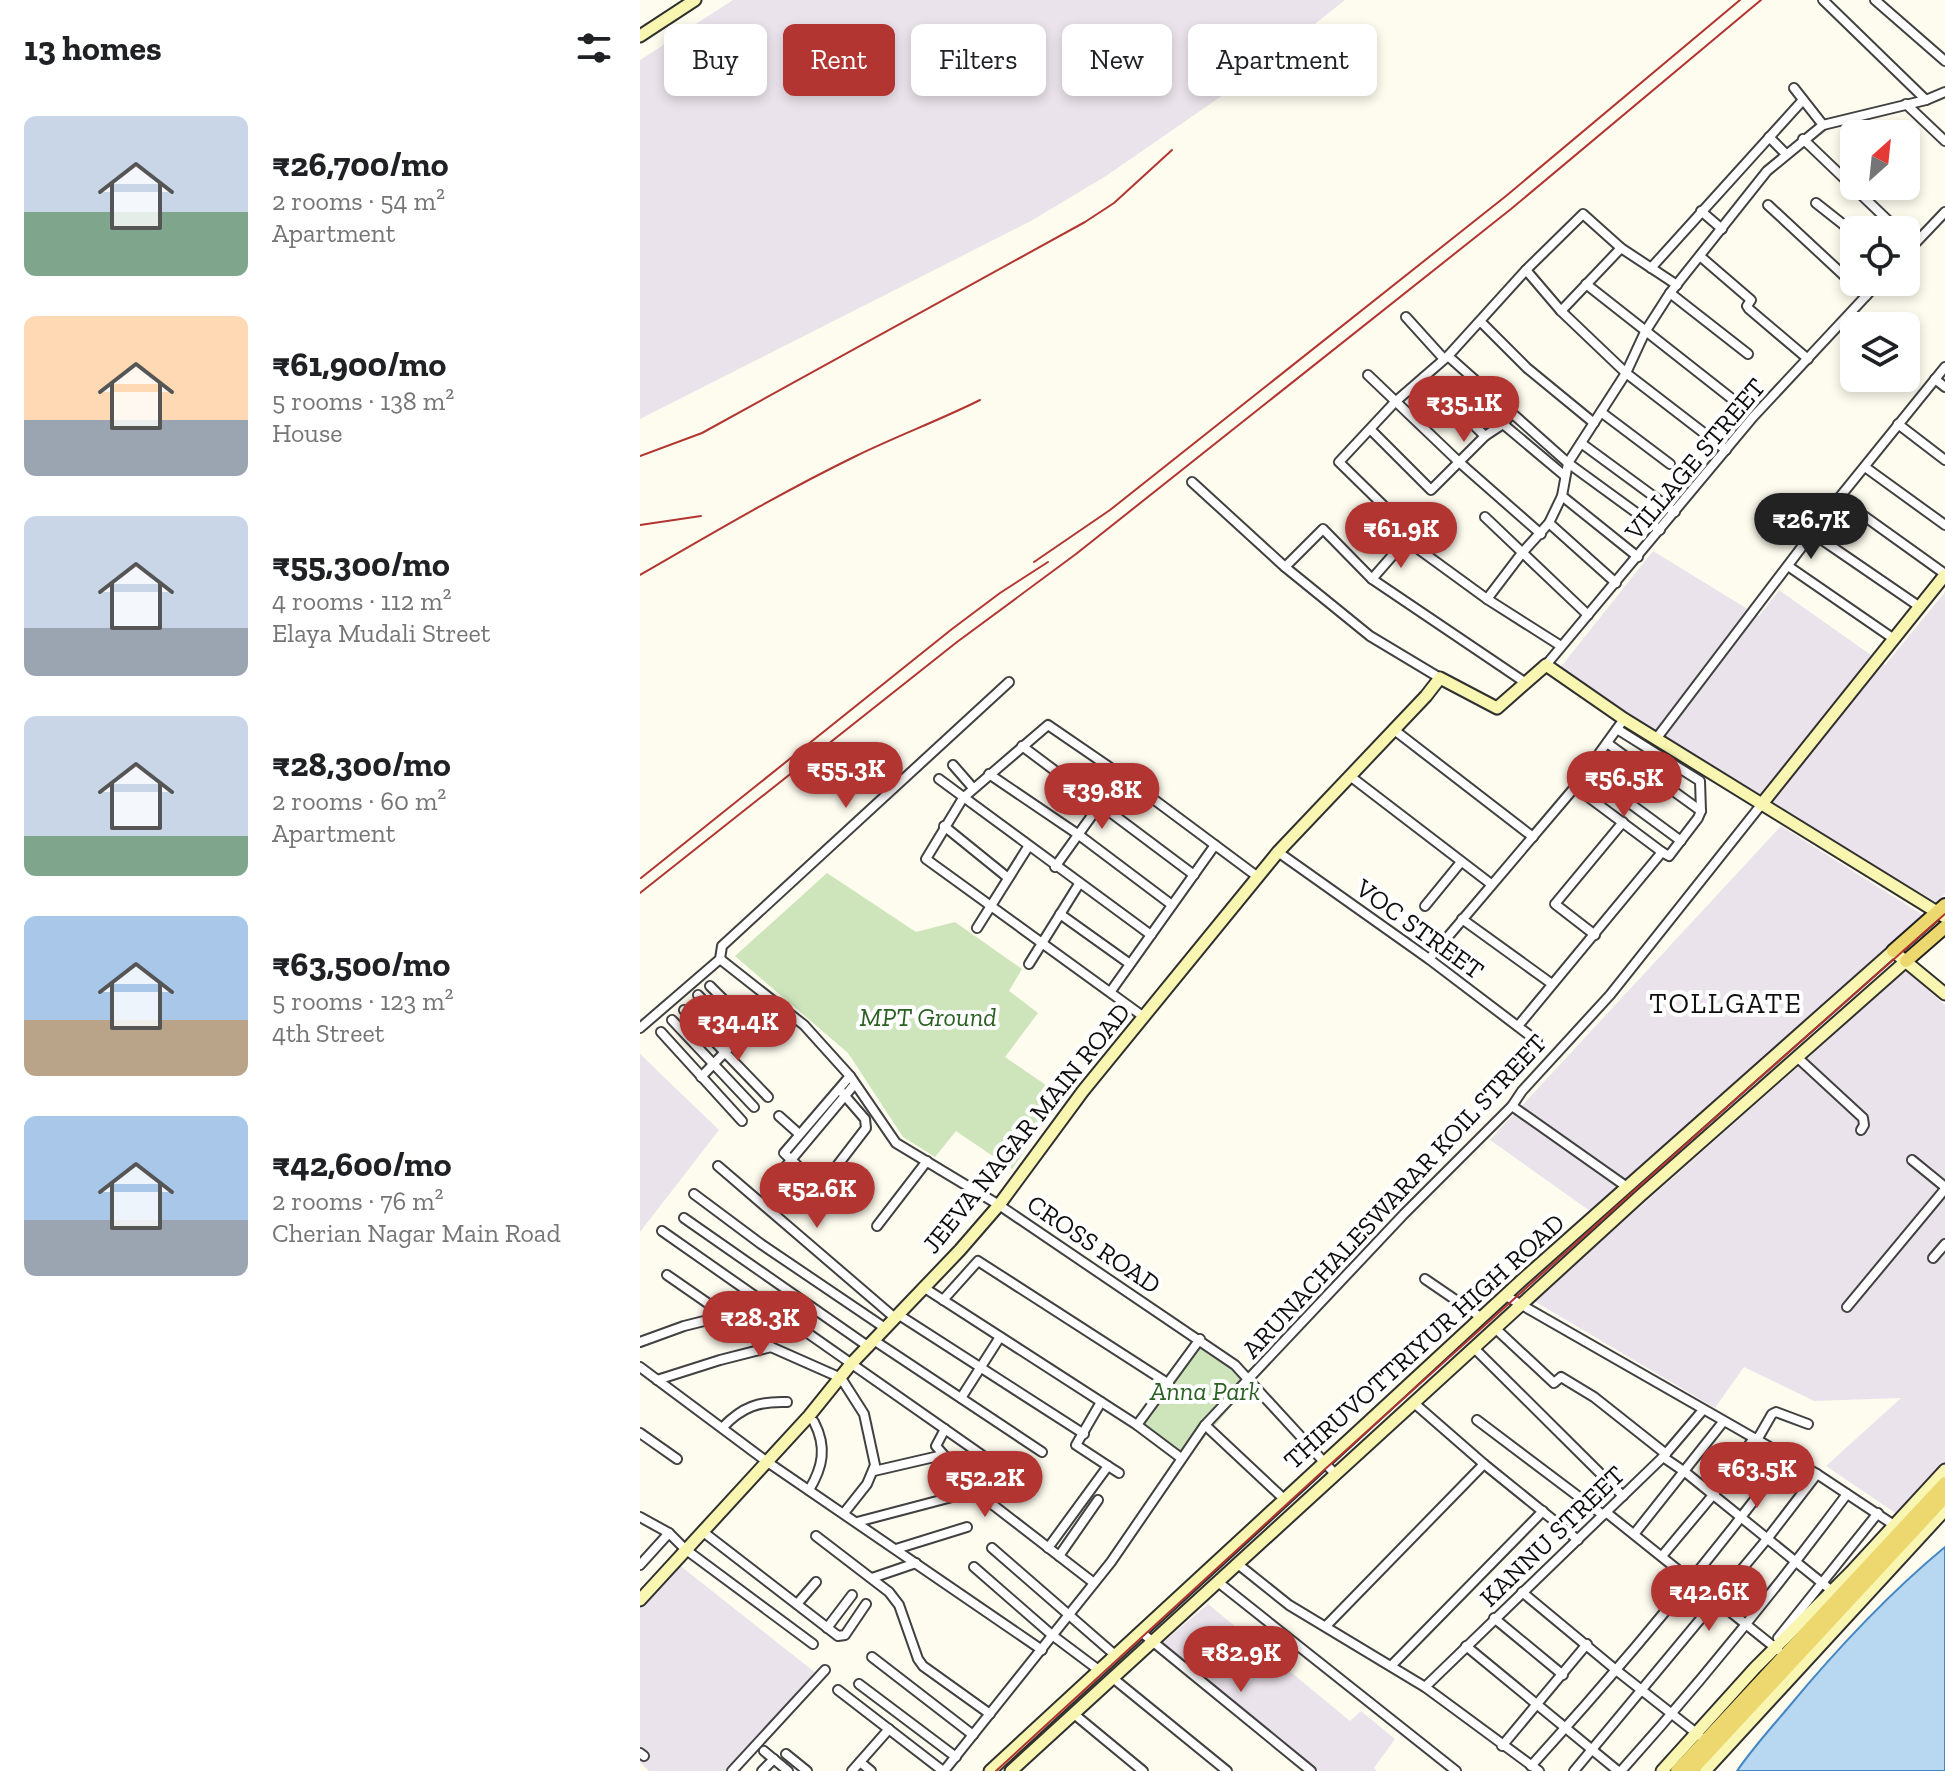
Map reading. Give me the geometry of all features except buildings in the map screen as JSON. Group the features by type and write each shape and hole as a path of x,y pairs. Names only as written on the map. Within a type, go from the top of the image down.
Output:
{"main road":[{"path":"1893,951 1942,911"},
{"path":"1906,961 1945,927"},
{"path":"1691,1771 1705,1740 1778,1649 1945,1483"},
{"path":"1677,1771 1945,1497"}],"street":[{"path":"640,36 695,0"},
{"path":"1875,0 1945,61"},
{"path":"1830,2 1926,100"},
{"path":"1794,88 1823,125"},
{"path":"1487,599 1549,523 1562,496 1568,463 1626,373 1645,332 1670,293 1767,171 1823,125 1926,100 1945,92"},
{"path":"1651,268 1803,100"},
{"path":"1906,104 1945,141"},
{"path":"1769,137 1786,154"},
{"path":"1803,139 1883,216"},
{"path":"1816,203 1840,222"},
{"path":"1768,205 1840,272"},
{"path":"1701,211 1722,229"},
{"path":"1561,646 1487,599 1406,540 1386,508 1339,462 1395,402 1446,358 1526,270 1583,214 1621,248 1677,285"},
{"path":"1920,238 1944,214"},
{"path":"1561,311 1621,248"},
{"path":"1701,257 1751,300 1747,306 1749,309 1808,359"},
{"path":"1526,270 1561,311 1626,373 1726,450"},
{"path":"1586,284 1736,402"},
{"path":"1670,293 1748,354"},
{"name":"VILLAGE STREET","path":"1546,665 1726,450 1866,296"},
{"path":"1406,317 1446,358 1568,463 1660,530"},
{"path":"1481,322 1527,368 1594,423"},
{"path":"1656,739 1839,498 1945,367"},
{"path":"1368,375 1459,462 1541,534"},
{"path":"1424,377 1485,436"},
{"path":"1935,379 1945,387"},
{"path":"1601,412 1670,464"},
{"path":"1371,430 1431,490 1511,414"},
{"path":"1503,424 1565,476"},
{"path":"1898,424 1945,460"},
{"path":"1581,443 1675,512"},
{"path":"1865,467 1945,525"},
{"path":"1192,482 1285,567 1370,636 1497,708 1546,665 1620,724 1700,781 1701,811 1669,856 1575,787"},
{"path":"1562,496 1638,557"},
{"path":"1761,805 1945,575 1839,498"},
{"path":"1485,517 1588,615"},
{"path":"1549,523 1616,583"},
{"path":"1285,567 1323,529 1372,579 1526,683"},
{"path":"1812,533 1920,607"},
{"path":"1372,579 1406,540"},
{"path":"1788,566 1894,639"},
{"name":"JEEVA NAGAR MAIN ROAD","path":"640,1600 851,1364 960,1250 999,1205 1083,1091 1278,852 1440,678"},
{"path":"640,1028 720,959 722,946 1009,682"},
{"path":"1620,724 1656,739 1761,805 1942,911"},
{"path":"1429,959 1575,787 1620,724"},
{"path":"1144,1017 926,859 963,798 1048,725 1258,877"},
{"path":"1393,729 1533,837"},
{"path":"1607,743 1701,811"},
{"path":"1022,746 1194,875"},
{"path":"953,765 973,788"},
{"path":"1586,771 1681,841"},
{"path":"989,774 1079,835 1172,905"},
{"path":"1055,867 1121,775"},
{"path":"1350,776 1491,884"},
{"path":"939,779 1151,935"},
{"name":"ARUNACHALESWARAR KOIL STREET","path":"944,1771 1094,1583 1205,1425 1404,1214 1512,1106 1522,1091 1610,995 1761,805"},
{"path":"1595,935 1555,904 1623,822"},
{"path":"944,826 1007,877"},
{"path":"1111,991 1215,845"},
{"path":"977,928 1028,847"},
{"name":"VOC STREET","path":"1278,852 1429,959 1537,1041"},
{"path":"1518,1026 1662,852"},
{"path":"1425,906 1461,862"},
{"path":"1029,964 1079,884"},
{"path":"1060,914 1130,964"},
{"path":"1462,919 1552,984"},
{"path":"1893,951 1945,994"},
{"name":"THIRUVOTTRIYUR HIGH ROAD","path":"990,1771 1506,1296 1893,951"},
{"name":"CROSS ROAD","path":"720,959 804,1025 852,1080 896,1143 999,1205 1240,1369 1336,1475"},
{"name":"THIRUVOTTRIYUR HIGH ROAD","path":"1015,1770 1151,1641 1239,1565 1521,1305 1906,961"},
{"path":"710,986 750,1026"},
{"path":"698,995 739,1038"},
{"path":"701,1077 773,1002"},
{"path":"684,1010 768,1097"},
{"path":"672,1020 754,1107"},
{"path":"661,1032 742,1121"},
{"path":"1798,1058 1863,1118 1861,1130"},
{"path":"841,1092 865,1119 866,1128 823,1184 817,1184 784,1153 798,1133 852,1080"},
{"path":"771,1184 841,1092"},
{"path":"1512,1106 1627,1187"},
{"path":"779,1116 798,1133"},
{"path":"1847,1307 1945,1188 1912,1160"},
{"path":"877,1226 927,1161"},
{"path":"718,1166 897,1317 1084,1434"},
{"path":"694,1194 761,1244 885,1328"},
{"path":"684,1218 872,1344 1042,1452"},
{"path":"662,1231 1019,1481"},
{"path":"1933,1258 1945,1244"},
{"path":"943,1300 978,1261 1169,1384"},
{"path":"667,1275 771,1347 841,1378 868,1427 874,1471 844,1513"},
{"path":"1425,1279 1482,1318"},
{"path":"923,1287 1137,1425 1181,1458"},
{"path":"1506,1296 1817,1474 1898,1527"},
{"path":"640,1342 728,1315"},
{"path":"1496,1329 1554,1383 1561,1377 1594,1397 1828,1588"},
{"path":"961,1398 1000,1337"},
{"path":"1137,1425 1200,1339"},
{"path":"657,1380 771,1347"},
{"path":"1474,1348 1623,1496"},
{"path":"640,1367 766,1461 1042,1650"},
{"path":"1240,1369 1258,1369"},
{"path":"723,1427 745,1407 765,1401 787,1402"},
{"path":"1101,1402 1076,1445 1119,1473"},
{"path":"1414,1403 1578,1540"},
{"name":"KANNU STREET","path":"1425,1687 1665,1456 1703,1410"},
{"path":"1662,1556 1713,1495 1772,1414 1776,1412 1808,1424"},
{"path":"1477,1420 1635,1533 1778,1649 1828,1588 1878,1513"},
{"path":"809,1490 819,1473 824,1450 814,1422"},
{"path":"1635,1533 1723,1422"},
{"path":"1205,1425 1284,1499"},
{"path":"945,1429 936,1446 975,1491 1094,1583"},
{"path":"640,1433 677,1459"},
{"path":"874,1471 943,1455"},
{"path":"1239,1565 1289,1605 1425,1687 1535,1768 1742,1518 1787,1457"},
{"path":"1326,1626 1484,1464"},
{"path":"1048,1548 1108,1466"},
{"path":"1828,1588 1898,1527 1945,1470"},
{"path":"1574,1771 1767,1539 1817,1474"},
{"path":"857,1522 975,1491"},
{"path":"1466,1646 1619,1771 1672,1715 1847,1494"},
{"path":"1059,1556 1098,1500"},
{"path":"1705,1771 1945,1510"},
{"path":"1391,1666 1543,1511"},
{"path":"640,1517 669,1533 685,1549 813,1644"},
{"path":"896,1549 967,1527"},
{"path":"702,1531 838,1636 845,1635 866,1604"},
{"path":"640,1565 669,1533"},
{"path":"816,1536 872,1578 899,1605 923,1666 990,1714"},
{"path":"992,1548 1115,1655"},
{"path":"872,1578 916,1563"},
{"path":"974,1567 1052,1635 1100,1671"},
{"path":"797,1604 816,1582"},
{"path":"1218,1582 1456,1771"},
{"path":"1522,1592 1705,1740 1662,1771"},
{"path":"827,1628 852,1595"},
{"path":"1494,1618 1563,1675"},
{"path":"1141,1632 1311,1771"},
{"path":"1502,1746 1587,1644"},
{"path":"872,1657 973,1735"},
{"path":"732,1771 825,1670"},
{"path":"1114,1679 1227,1771"},
{"path":"859,1684 956,1757"},
{"path":"838,1690 944,1771"},
{"path":"1074,1714 1143,1771"},
{"path":"852,1771 889,1729"},
{"path":"764,1751 788,1771"},
{"path":"786,1754 807,1771"},
{"path":"762,1771 774,1759"},
{"path":"860,1762 871,1771"}],"shaded area":[{"path":"733,0 1345,0 1315,24 1188,24 1188,96 1222,96 1106,176 1031,221 640,419 640,60 664,45 664,96 767,96 767,24 696,24"},
{"path":"1653,551 1759,616 1779,590 1885,665 1945,592 1945,894 1936,902 1790,815 1559,669"},
{"path":"1781,826 1923,915 1590,1211 1490,1140"},
{"path":"1906,971 1945,1005 1945,1472 1904,1519 1826,1466 1901,1398 1814,1401 1744,1367 1715,1408 1534,1301"},
{"path":"640,1054 719,1130 640,1232"},
{"path":"678,1564 821,1677 732,1771 649,1771 640,1762 640,1609"},
{"path":"1208,1604 1350,1721 1361,1711 1395,1739 1374,1768 1377,1771 1319,1771 1159,1646"}],"green space":[{"name":"MPT Ground","path":"827,873 916,932 955,922 1022,969 1009,991 1038,1013 1005,1057 1062,1096 1012,1169 956,1131 935,1157 903,1137 848,1053 735,956"},
{"name":"Anna Park","path":"1202,1346 1242,1372 1247,1388 1187,1458 1141,1425"}],"water":[{"path":"1945,1547 1945,1771 1737,1771 1843,1645 1882,1604"}],"railway":[{"path":"1034,562 1110,510 1506,196 1740,0"},
{"path":"640,893 957,642 1076,554 1511,209 1761,0"},
{"path":"640,456 702,433 1085,222 1114,203 1172,150"},
{"path":"640,575 828,470 980,400"},
{"path":"640,525 701,516"},
{"path":"641,878 952,629 1048,562"},
{"path":"996,1771 1323,1471 1945,914"}],"district":[{"name":"TOLLGATE","path":"1726,1003"}]}
